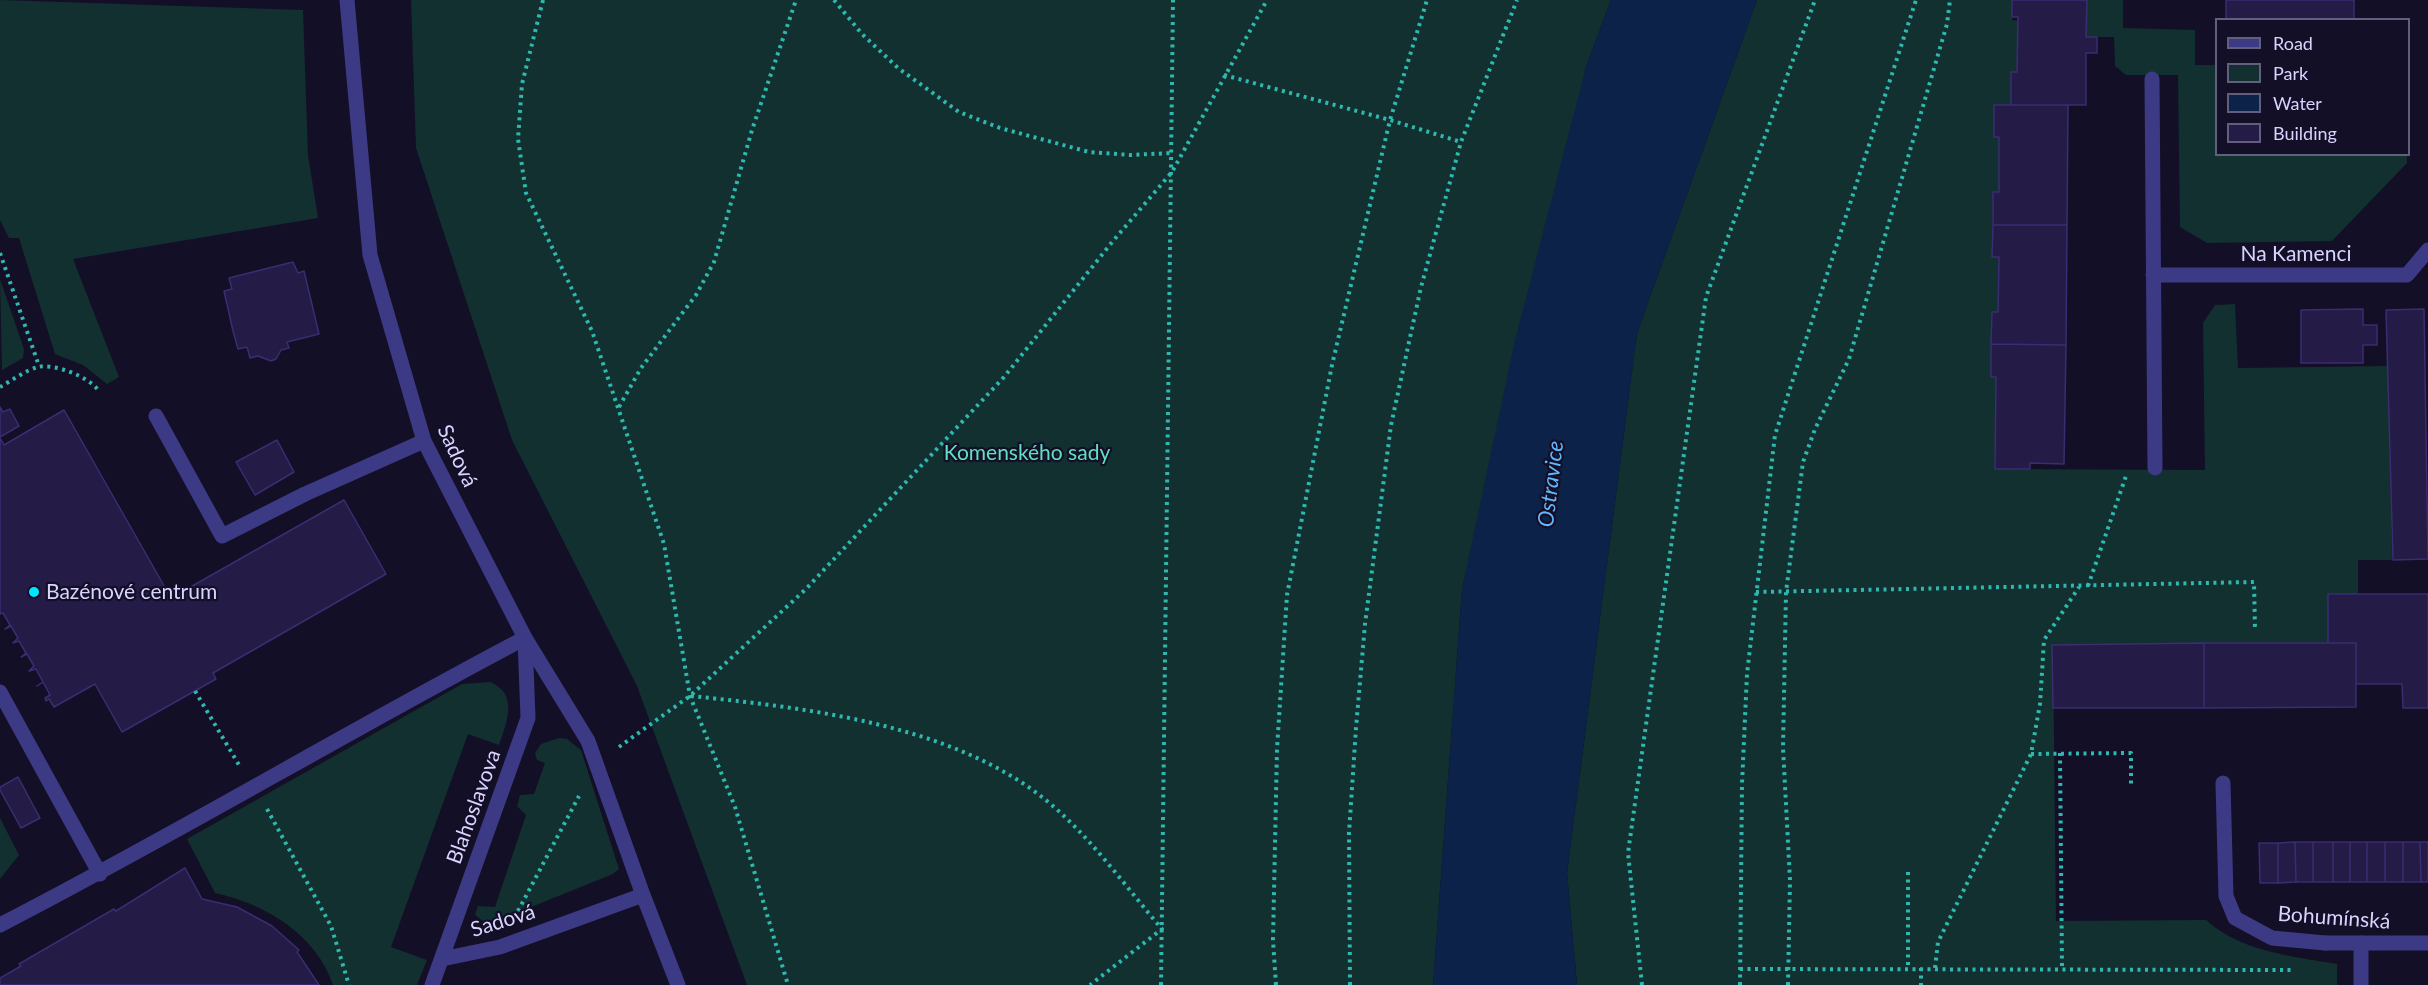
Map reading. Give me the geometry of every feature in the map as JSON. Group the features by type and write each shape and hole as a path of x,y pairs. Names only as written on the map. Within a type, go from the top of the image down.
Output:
{"street":[{"name":"Sadová","path":"347,0 370,255 424,441 525,638 588,741 678,985"},
{"path":"2152,79 2155,468"},
{"name":"Na Kamenci","path":"2153,275 2407,274 2428,250"},
{"path":"156,416 222,536 305,494 424,441"},
{"path":"0,925 100,874 252,786 525,638"},
{"name":"Blahoslavova","path":"432,985 528,718 525,638"},
{"path":"0,692 100,874"},
{"name":"Bohumínská","path":"2223,783 2226,896 2235,918 2272,938 2325,943 2428,943"},
{"name":"Sadová","path":"442,959 500,946 643,895"},
{"path":"2361,943 2361,985"}],"path":[{"path":"543,0 522,84 518,139 526,193 592,331 664,544 690,696 735,807 788,985"},
{"path":"619,408 641,368 696,295 714,262 752,130 796,0"},
{"path":"834,0 862,34 898,68 959,112 1000,128 1089,152 1130,155 1173,153"},
{"path":"1161,985 1173,153 1173,0"},
{"path":"690,696 806,588 1004,377 1113,241 1172,172 1267,0"},
{"path":"1276,985 1273,940 1277,749 1287,595 1332,364 1390,120 1427,0"},
{"path":"1350,985 1349,833 1355,740 1365,624 1391,425 1421,287 1461,142 1517,0"},
{"path":"1642,985 1628,853 1706,297 1815,0"},
{"path":"1740,985 1742,773 1747,674 1775,435 1916,0"},
{"path":"1788,985 1786,969 1790,879 1783,748 1786,592 1808,445 1849,359 1947,24 1950,0"},
{"path":"1224,75 1390,120 1461,142"},
{"path":"0,253 39,366"},
{"path":"0,387 39,366 69,371 94,384 98,390"},
{"path":"2088,586 2128,469 2155,468"},
{"path":"1755,592 2254,582 2255,630"},
{"path":"1935,968 1938,942 2031,754 2040,704 2044,640 2079,586"},
{"path":"195,691 278,827 332,926 349,985"},
{"path":"690,696 807,710 870,724 941,743 998,768 1042,797 1071,823 1162,929"},
{"path":"2060,753 2062,968"},
{"path":"2031,754 2131,753 2132,784"},
{"path":"1908,873 1908,968"},
{"path":"1090,985 1162,929"},
{"path":"1921,968 1921,985"},
{"path":"1740,969 2296,970"}],"green space":[{"path":"0,0 303,10 308,155 318,218 73,259 119,377 107,384 83,365 55,354 19,238 9,238 0,220"},
{"name":"Komenského sady","path":"411,0 1611,0 1586,67 1462,589 1433,985 747,985 637,686 512,440 416,148"},
{"path":"1757,0 2012,0 2012,20 2018,21 2017,72 2011,105 1994,105 1994,137 1999,137 1999,192 1993,193 1992,257 1999,257 1998,312 1992,312 1991,376 1996,377 1995,469 2205,470 2203,323 2215,305 2235,304 2238,368 2388,366 2392,560 2358,560 2358,594 2328,594 2328,643 2053,647 2056,921 2206,920 2220,931 2251,946 2285,955 2337,964 2337,985 1577,985 1567,873 1637,333"},
{"path":"2087,0 2123,0 2123,28 2195,30 2195,65 2215,65 2215,156 2407,156 2407,163 2332,241 2207,243 2180,227 2178,75 2126,75 2115,66 2114,37 2086,37"},
{"path":"0,279 24,349 23,358 2,370"},
{"path":"490,682 499,687 508,701 507,718 499,745 468,734 391,947 427,960 417,985 333,985 314,951 286,924 252,905 215,893 187,839 462,684"},
{"path":"559,738 567,739 581,750 619,869 613,874 499,920 483,921 475,915 478,906 495,907 526,815 517,806 520,795 534,794 545,763 537,760 535,753 541,744"},
{"path":"0,818 19,855 0,879"}],"water":[{"name":"Ostravice","path":"1611,0 1757,0 1637,333 1567,873 1577,985 1433,985 1462,589 1515,340 1586,67"}],"building":[{"path":"2012,0 2087,0 2086,37 2097,37 2097,53 2086,53 2086,105 2011,105 2011,72 2017,72 2018,17 2012,17"},
{"path":"2226,0 2354,0 2354,18 2226,18"},
{"path":"1994,105 2068,105 2067,225 1993,225 1993,192 1999,192 1999,137 1994,137"},
{"path":"1993,225 2067,225 2066,345 1991,344 1992,312 1998,312 1999,257 1992,257"},
{"path":"293,262 298,273 304,271 319,334 287,342 289,348 281,350 276,359 271,361 258,356 250,358 247,347 238,349 233,331 224,291 232,289 229,278"},
{"path":"2363,309 2363,325 2377,325 2377,345 2363,345 2363,363 2301,363 2301,310"},
{"path":"2424,309 2428,559 2393,560 2386,310"},
{"path":"1991,344 2066,345 2064,464 2030,463 2030,469 1995,469 1996,377 1991,377"},
{"path":"0,407 3,412 10,409 19,426 0,437"},
{"path":"64,410 171,598 344,500 386,574 213,673 216,679 122,732 95,684 54,707 49,699 46,701 45,698 50,695 36,669 29,671 34,666 27,654 21,657 26,653 19,641 13,643 18,638 11,626 5,629 10,625 3,613 0,614 0,438 4,445"},
{"path":"277,440 294,472 255,495 236,462"},
{"path":"2328,594 2428,594 2428,708 2403,708 2402,684 2356,684 2356,643 2328,643"},
{"path":"2204,643 2204,708 2053,708 2052,645"},
{"path":"2204,643 2356,643 2356,707 2204,708"},
{"path":"18,777 40,818 21,828 0,790 0,787"},
{"path":"2295,842 2313,842 2313,882 2296,882"},
{"path":"2295,842 2296,882 2278,883 2278,843"},
{"path":"2313,842 2333,842 2333,882 2313,882"},
{"path":"2333,842 2350,842 2350,882 2333,882"},
{"path":"2350,842 2367,842 2367,882 2350,882"},
{"path":"2367,842 2385,842 2385,882 2367,882"},
{"path":"2385,842 2403,842 2403,882 2385,882"},
{"path":"2403,842 2420,842 2421,882 2403,882"},
{"path":"2420,842 2428,842 2428,882 2421,882"},
{"path":"2259,843 2278,843 2278,883 2260,883"},
{"path":"185,868 202,899 237,907 272,926 299,950 297,952 319,985 0,985 0,978 21,966 19,964 114,909 116,911"}],"place":[{"name":"Bazénové centrum","path":"34,592"}]}
